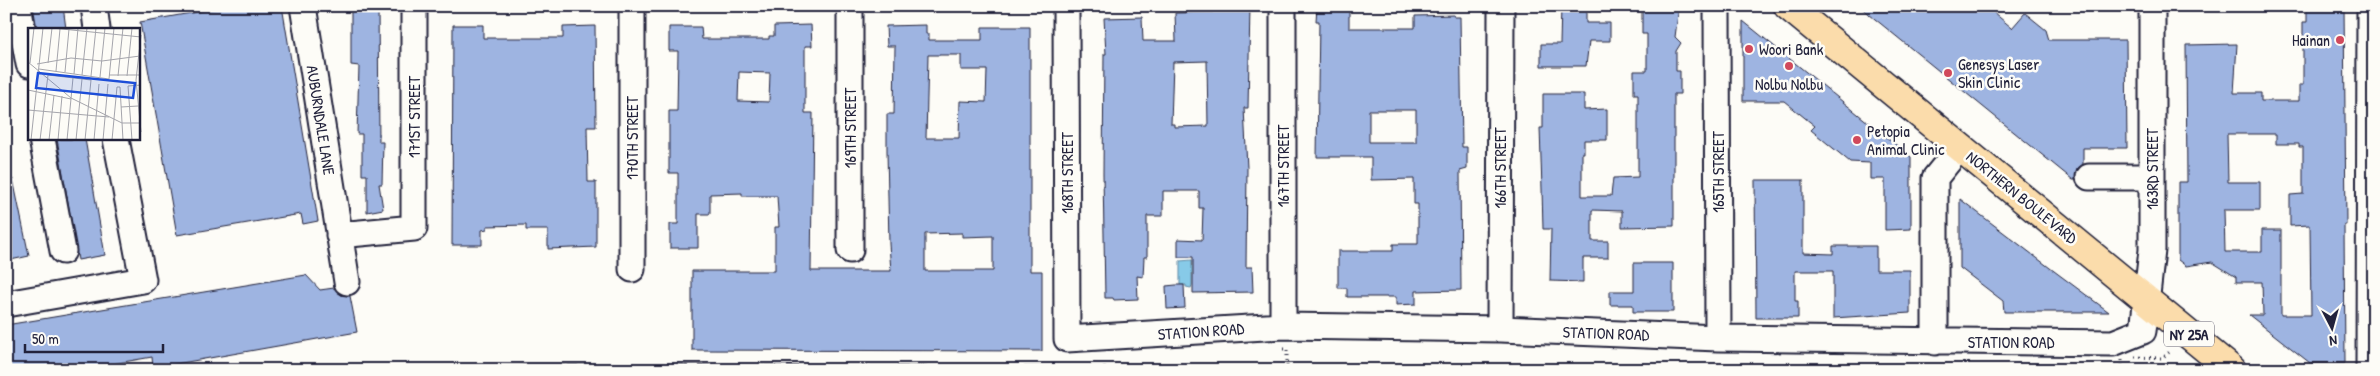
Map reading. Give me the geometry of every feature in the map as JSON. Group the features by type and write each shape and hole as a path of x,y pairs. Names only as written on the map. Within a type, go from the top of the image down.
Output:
{"main road":[{"name":"NORTHERN BOULEVARD","path":"1788,6 2232,370"}],"street":[{"path":"18,6 28,59"},
{"path":"94,6 98,28"},
{"name":"AUBURNDALE LANE","path":"303,6 347,282"},
{"name":"171ST STREET","path":"339,234 414,228 414,6"},
{"name":"170TH STREET","path":"632,6 632,269"},
{"name":"169TH STREET","path":"850,6 850,250"},
{"name":"168TH STREET","path":"1066,6 1067,339"},
{"name":"167TH STREET","path":"1280,338 1283,6"},
{"name":"166TH STREET","path":"1500,329 1501,6"},
{"name":"165TH STREET","path":"1718,6 1718,338"},
{"name":"163RD STREET","path":"2143,331 2152,250 2152,6"},
{"path":"2369,370 2372,256 2370,6"},
{"path":"42,140 62,251"},
{"path":"6,304 143,280 116,140"},
{"path":"1935,342 1935,178 1960,147"},
{"path":"2089,177 2152,177"},
{"name":"STATION ROAD","path":"1067,339 1280,338 1500,329 1718,338 2113,343 2143,331"}],"path":[{"path":"1280,338 1287,349 1287,370"},
{"path":"2132,357 2162,358 2172,350"}],"water":[{"path":"1192,260 1191,288 1186,287 1186,285 1180,285 1180,261"}],"building":[{"path":"33,6 63,6 66,28 37,28"},
{"path":"231,6 282,6 318,221 303,224 301,214 177,235 140,22"},
{"path":"351,6 378,6 379,142 383,142 382,184 379,184 383,209 367,212 367,175 362,175 362,134 357,134 359,66 351,65"},
{"path":"1213,6 1250,6 1248,108 1244,108 1247,168 1246,267 1252,267 1253,292 1193,293 1193,257 1178,257 1178,239 1202,240 1203,208 1199,208 1199,191 1163,191 1163,216 1147,216 1147,257 1144,257 1143,277 1137,276 1138,299 1114,300 1113,298 1105,298 1103,173 1104,54 1106,54 1104,18 1142,17 1143,41 1176,41 1175,13 1213,12","holes":["1207,61 1208,126 1174,127 1174,124 1171,124 1173,62"]},
{"path":"1317,6 1349,6 1349,28 1415,28 1415,16 1454,15 1454,17 1460,17 1462,147 1467,147 1467,169 1460,171 1461,290 1416,291 1416,304 1396,305 1396,297 1347,297 1347,288 1338,288 1338,251 1393,251 1393,244 1418,244 1418,204 1414,204 1414,179 1371,180 1371,157 1317,157 1319,21 1316,21","holes":["1369,110 1416,110 1416,142 1369,142"]},
{"path":"1561,6 1586,6 1586,23 1610,23 1610,41 1589,41 1586,66 1541,66 1541,44 1560,44"},
{"path":"1642,6 1679,6 1675,37 1681,43 1676,51 1676,71 1680,71 1680,94 1674,94 1674,226 1622,227 1622,211 1592,210 1592,241 1608,241 1608,258 1583,258 1583,282 1550,281 1551,229 1543,229 1540,128 1543,128 1543,94 1584,94 1584,110 1607,109 1607,140 1584,140 1584,153 1582,153 1582,196 1611,196 1613,178 1638,177 1638,94 1634,94 1634,71 1647,71 1647,34 1642,34"},
{"path":"1859,6 1986,6 2012,28 2025,13 2046,30 2049,40 2126,40 2127,148 2083,148 2083,164 2077,169 2075,180 2073,180"},
{"path":"2307,6 2344,6 2345,363 2310,363 2249,315 2263,315 2262,282 2236,282 2236,277 2212,262 2186,266 2178,260 2178,182 2187,182 2186,45 2237,44 2234,93 2261,93 2261,101 2299,101 2299,85 2303,85 2303,22 2307,22","holes":["2227,134 2276,134 2276,144 2299,144 2299,147 2303,147 2303,194 2290,195 2290,226 2310,225 2311,315 2281,315 2281,230 2262,230 2262,252 2225,252 2224,210 2260,210 2260,182 2228,182"]},
{"path":"1743,21 1911,157 1911,229 1885,230 1885,179 1870,179 1870,163 1850,162 1811,130 1815,126 1784,101 1743,101"},
{"path":"453,25 483,25 483,38 563,38 563,27 595,26 596,127 587,127 588,182 596,182 596,247 548,249 548,230 526,230 526,225 487,226 487,229 482,230 482,245 452,245"},
{"path":"811,25 812,46 805,46 805,113 813,113 811,271 891,271 887,114 894,114 895,46 887,46 886,26 926,25 926,34 929,34 929,40 982,40 982,27 1030,27 1030,271 1042,271 1042,351 692,350 692,271 775,271 775,227 779,227 777,196 742,196 742,193 710,194 710,214 698,214 698,248 670,248 670,224 678,224 678,173 669,173 669,111 677,111 678,51 669,51 669,27 701,27 702,39 769,39 769,36 774,36 774,26","holes":["928,55 961,55 961,70 987,70 986,102 960,101 959,138 926,138","739,72 770,73 769,102 738,101","962,233 962,237 993,236 993,271 925,271 925,234"]},
{"path":"57,140 85,140 105,255 78,260"},
{"path":"6,179 13,179 29,256 6,261"},
{"path":"1755,180 1803,180 1803,253 1833,254 1833,246 1876,246 1876,270 1910,270 1910,313 1833,318 1833,271 1795,271 1795,301 1798,301 1798,318 1756,318"},
{"path":"1960,199 2109,312 2004,312 2003,301 1960,268"},
{"path":"1634,263 1673,263 1673,312 1633,312 1633,305 1610,305 1610,291 1634,291"},
{"path":"306,275 320,290 334,288 341,295 350,296 357,332 153,368 152,357 78,370 11,370 6,342 6,325"},
{"path":"1184,285 1185,308 1167,309 1166,286"}],"railway":[{"path":"468,370 534,367 1179,370"}],"place":[{"name":"Hainan","path":"2340,40"},
{"name":"Woori Bank","path":"1749,49"},
{"name":"Nolbu Nolbu","path":"1789,66"},
{"name":"Genesys Laser Skin Clinic","path":"1948,73"},
{"name":"Petopia Animal Clinic","path":"1857,140"}]}
